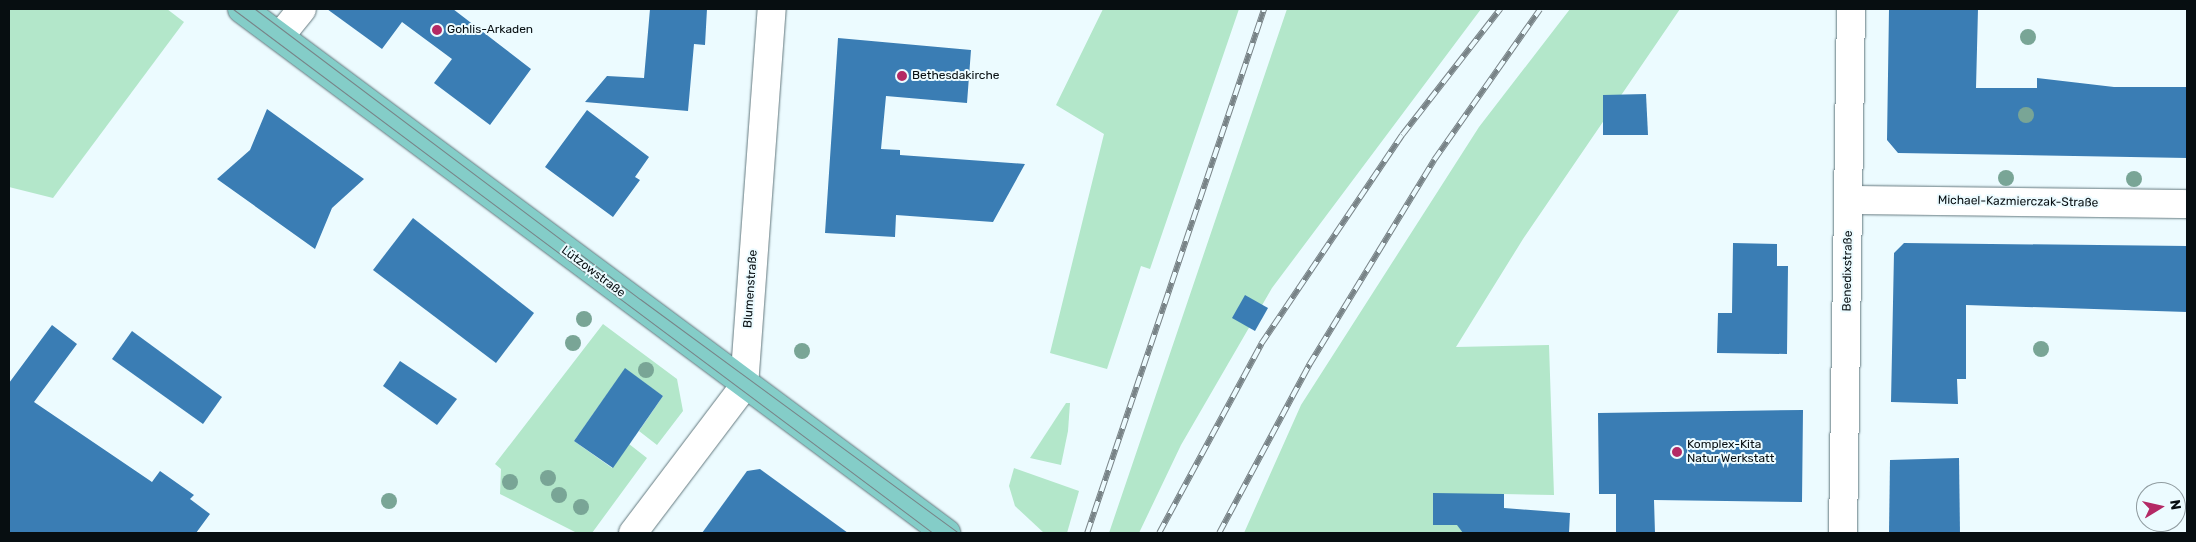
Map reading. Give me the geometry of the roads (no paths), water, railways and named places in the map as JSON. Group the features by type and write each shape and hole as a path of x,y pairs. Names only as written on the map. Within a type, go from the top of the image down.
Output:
{"main road":[{"name":"Lützowstraße","path":"242,9 281,35 744,386 946,533"}],"street":[{"path":"281,35 302,9"},
{"name":"Blumenstraße","path":"744,386 772,9"},
{"name":"Benedixstraße","path":"1844,533 1851,9"},
{"name":"Michael-Kazmierczak-Straße","path":"1849,200 2187,204"},
{"path":"633,533 744,386"}],"tram line":[{"path":"233,9 933,533"},
{"path":"255,9 640,299 959,533"}],"railway":[{"path":"1087,533 1264,9"},
{"path":"1159,533 1261,344 1402,135 1500,9"},
{"path":"1219,533 1309,365 1434,160 1540,9"}],"place":[{"name":"Gohlis-Arkaden","path":"437,30"},
{"name":"Bethesdakirche","path":"902,76"},
{"name":"Komplex-Kita Natur Werkstatt","path":"1677,452"}]}
